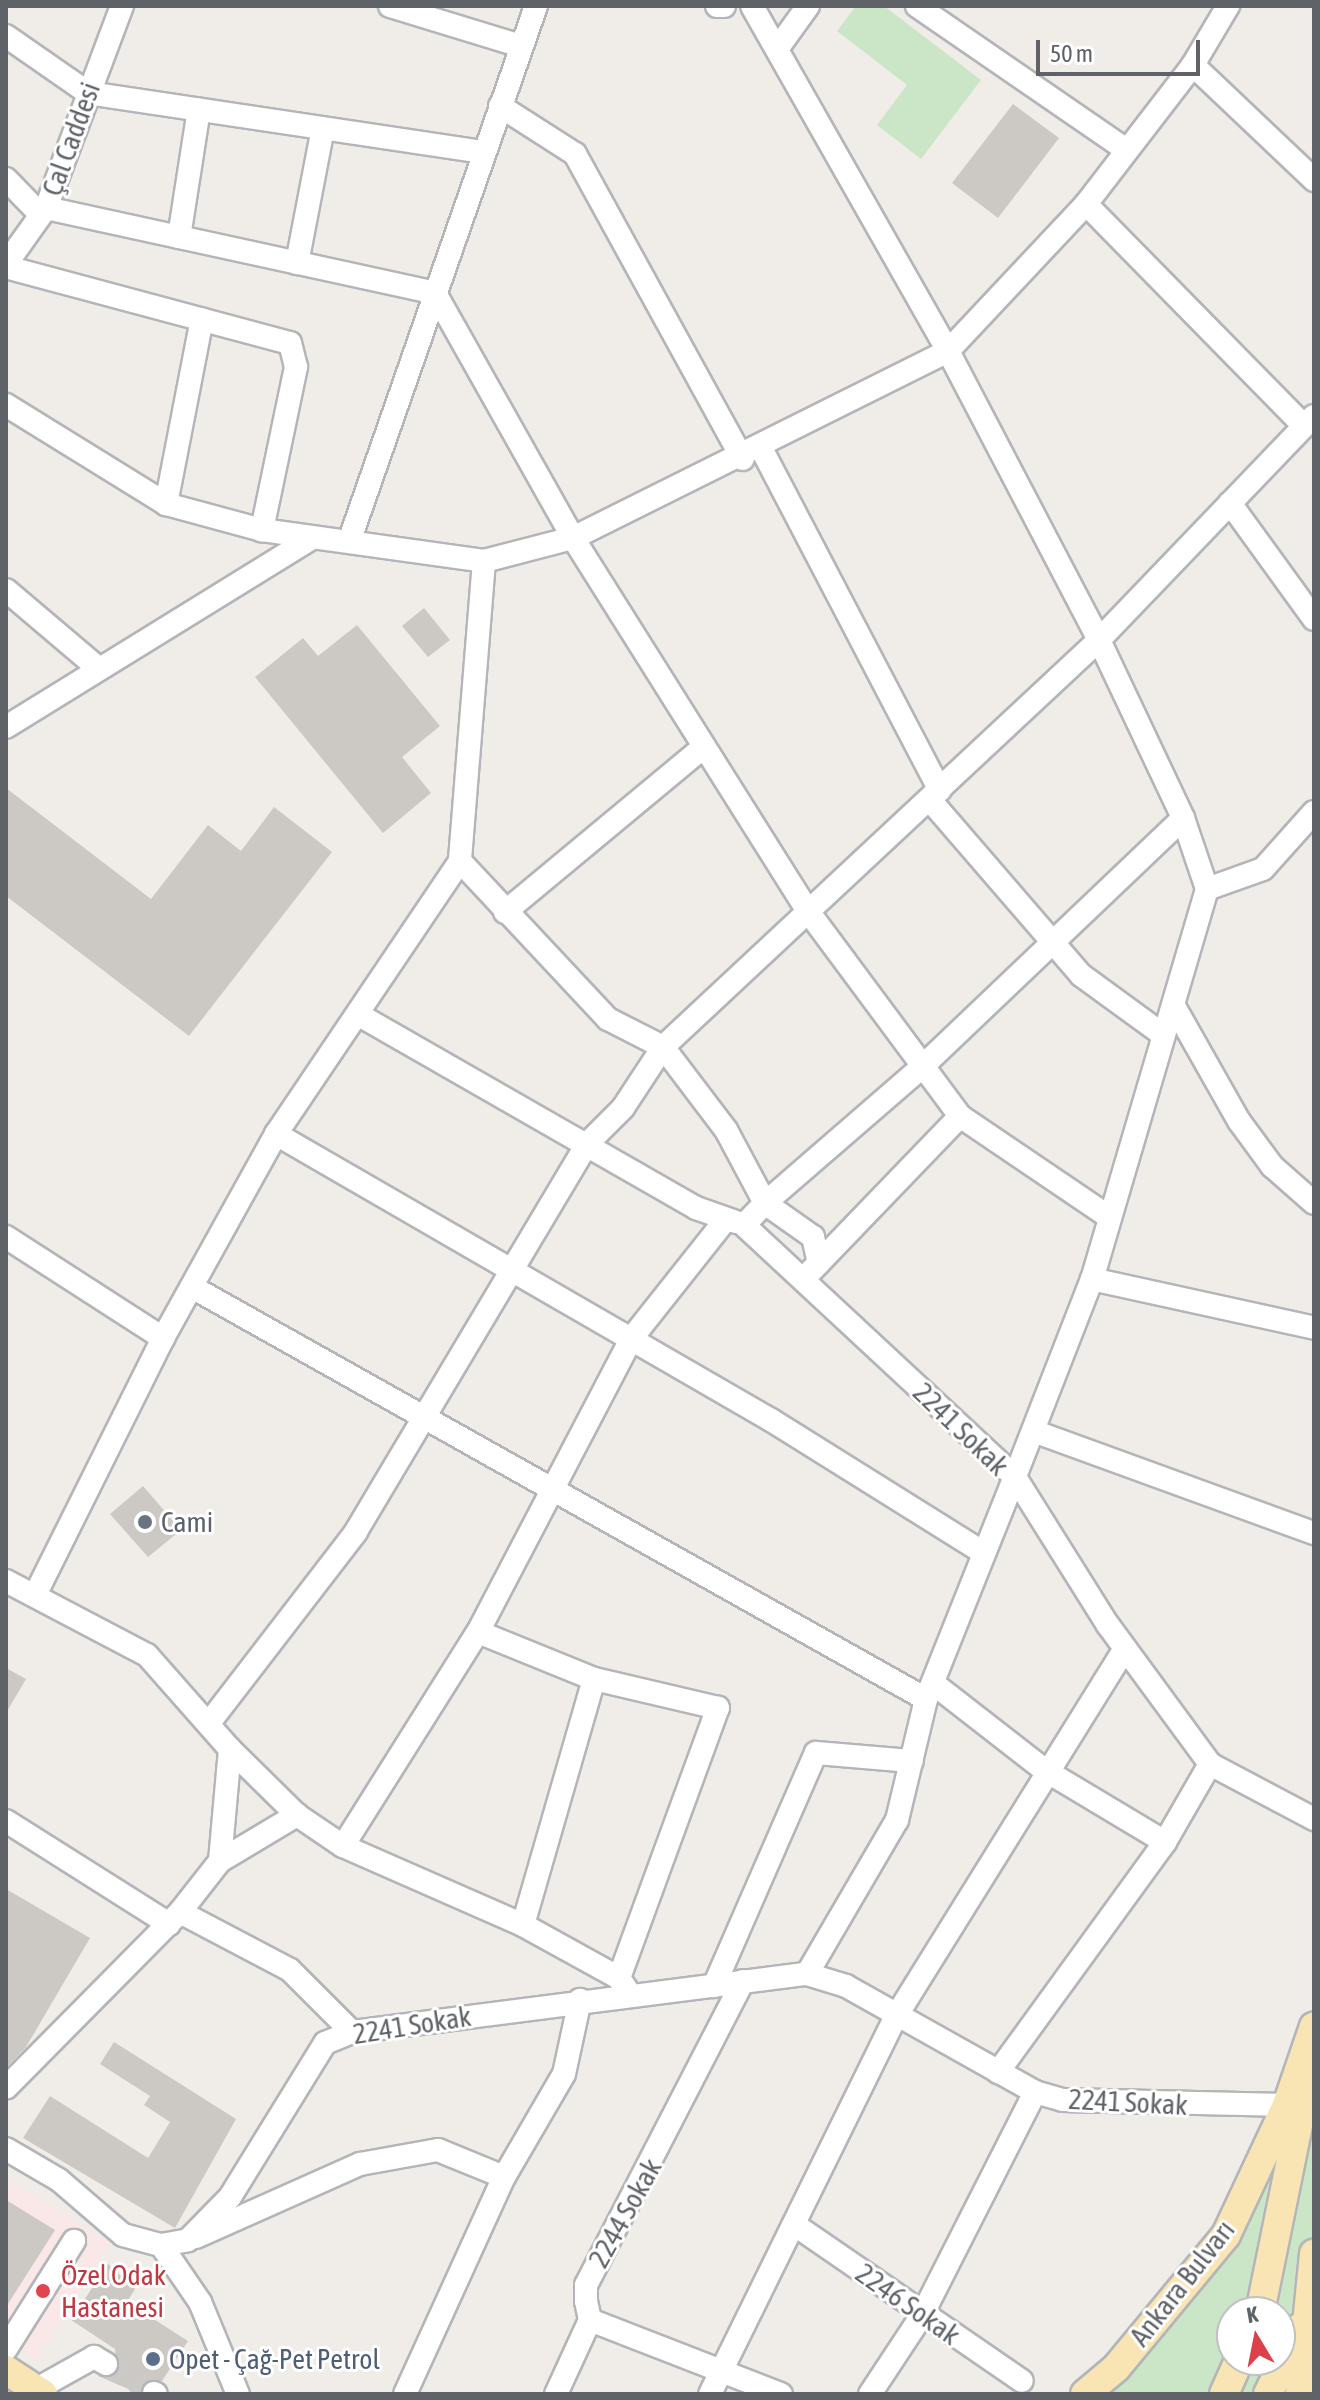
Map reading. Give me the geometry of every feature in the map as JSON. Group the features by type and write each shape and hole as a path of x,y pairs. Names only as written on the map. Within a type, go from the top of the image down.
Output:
{"main road":[{"name":"Ankara Bulvarı","path":"1085,2394 1116,2368 1226,2235 1287,2105 1314,2026"},
{"name":"Ankara Bulvarı","path":"1263,2296 1314,2038"},
{"path":"1300,2394 1314,2254"},
{"path":"1268,2394 1308,2311"},
{"path":"6,2370 39,2392"}],"street":[{"name":"Çal Caddesi","path":"6,265 43,212 122,6"},
{"path":"390,6 521,46"},
{"path":"350,539 536,6"},
{"path":"717,6 724,6"},
{"path":"752,6 948,351 1099,640 1183,818 1207,889 1175,1008 1162,1034 1105,1214 1092,1279 1036,1432 1015,1477 1125,1649 1210,1764 1314,1819"},
{"path":"777,49 808,6"},
{"path":"917,6 1125,149"},
{"path":"6,405 166,504 262,530 312,538 350,539 484,561 573,538 752,453 948,351 1086,204 1125,149 1193,65 1228,6"},
{"path":"6,36 88,93 484,152"},
{"path":"1193,65 1314,180"},
{"path":"500,106 575,154 752,453 935,795 1081,975 1162,1034"},
{"path":"179,237 199,110"},
{"path":"297,263 323,128"},
{"path":"6,179 43,212 179,237 435,293 573,538 701,749 810,914 960,1116 1105,1214"},
{"path":"208,1724 356,1532 509,1269 587,1144 623,1108 663,1047 810,914 1099,640 1309,421 1086,204"},
{"path":"6,265 290,343 296,367 262,530"},
{"path":"166,504 202,319"},
{"path":"1230,503 1314,619"},
{"path":"8,723 312,538"},
{"path":"36,1593 163,1338 276,1134 460,861 484,561"},
{"path":"6,590 98,668"},
{"path":"505,912 701,749"},
{"path":"1207,889 1263,869 1314,812"},
{"path":"343,1846 478,1632 631,1339 735,1222 765,1203 923,1066 1183,818"},
{"path":"460,861 608,1019 663,1047 726,1130 765,1203 813,1237 819,1263"},
{"path":"1175,1008 1239,1121 1272,1166 1314,1203"},
{"name":"2241 Sokak","path":"359,1015 587,1144 735,1222 1015,1477 982,1552 930,1692 897,1820 868,1881 807,1974"},
{"path":"802,1280 960,1116"},
{"path":"276,1134 631,1339 982,1552"},
{"path":"6,1237 163,1338"},
{"path":"1092,1279 1314,1328"},
{"path":"192,1287 930,1692 1050,1773 1165,1842"},
{"path":"1036,1432 1314,1533"},
{"path":"6,1581 36,1593 147,1655 230,1749 297,1815 343,1846 523,1925 624,1985 718,1708 594,1679 478,1632"},
{"path":"716,2385 895,2018 1125,1649"},
{"path":"523,1925 594,1679"},
{"path":"220,1861 230,1749"},
{"path":"714,1986 816,1753 912,1761"},
{"path":"998,2072 1165,1842 1210,1764"},
{"path":"6,2088 174,1918 220,1861 297,1815"},
{"path":"6,1821 174,1918 290,1970 352,2032"},
{"name":"2241 Sokak","path":"188,2240 230,2197 325,2043 352,2032 580,2000 624,1985 714,1986 807,1974 846,1986 895,2018 1035,2092 1131,2106 1287,2105"},
{"name":"2244 Sokak","path":"590,2320 586,2285 743,1981"},
{"path":"405,2394 504,2177 564,2074 580,2000"},
{"path":"870,2394 922,2315 1035,2092"},
{"path":"6,2149 59,2180 123,2235 161,2245 188,2240 360,2164 438,2150 504,2177"},
{"name":"2246 Sokak","path":"795,2225 1022,2381"},
{"path":"6,2349 13,2321 74,2241"},
{"path":"161,2245 200,2302 238,2394"},
{"path":"556,2394 590,2320 716,2385 781,2394"},
{"path":"39,2392 94,2357 106,2364"}],"shaded area":[{"name":"Özel Odak Hastanesi","path":"6,2179 110,2242 37,2360 6,2341"}],"green space":[{"path":"856,6 884,6 981,80 921,159 877,125 907,85 837,31"},
{"path":"1314,2026 1314,2254 1300,2394 1085,2394 1226,2235"}],"building":[{"path":"1013,104 1059,138 998,218 952,183"},
{"path":"424,608 450,640 428,657 402,626"},
{"path":"357,625 440,726 402,757 431,793 383,833 255,677 303,638 318,656"},
{"path":"6,788 151,899 208,825 241,851 274,807 332,852 189,1036 6,896"},
{"name":"Cami","path":"143,1486 181,1530 148,1557 110,1514"},
{"path":"6,1668 26,1679 6,1713"},
{"path":"6,1889 90,1938 26,2047 6,2068"},
{"path":"114,2042 236,2119 175,2228 23,2138 50,2096 148,2158 170,2122 144,2105 150,2096 100,2064"},
{"path":"6,2200 55,2230 6,2307"},
{"path":"108,2264 135,2289 127,2302 188,2341 162,2381 147,2381 140,2394 98,2376 118,2372 115,2349 71,2320"}],"tunnel":[{"path":"106,2364 154,2393"}],"place":[{"name":"Cami","path":"145,1522"},
{"name":"Özel Odak Hastanesi","path":"43,2291"},
{"name":"Opet - Çağ-Pet Petrol","path":"153,2359"}]}
